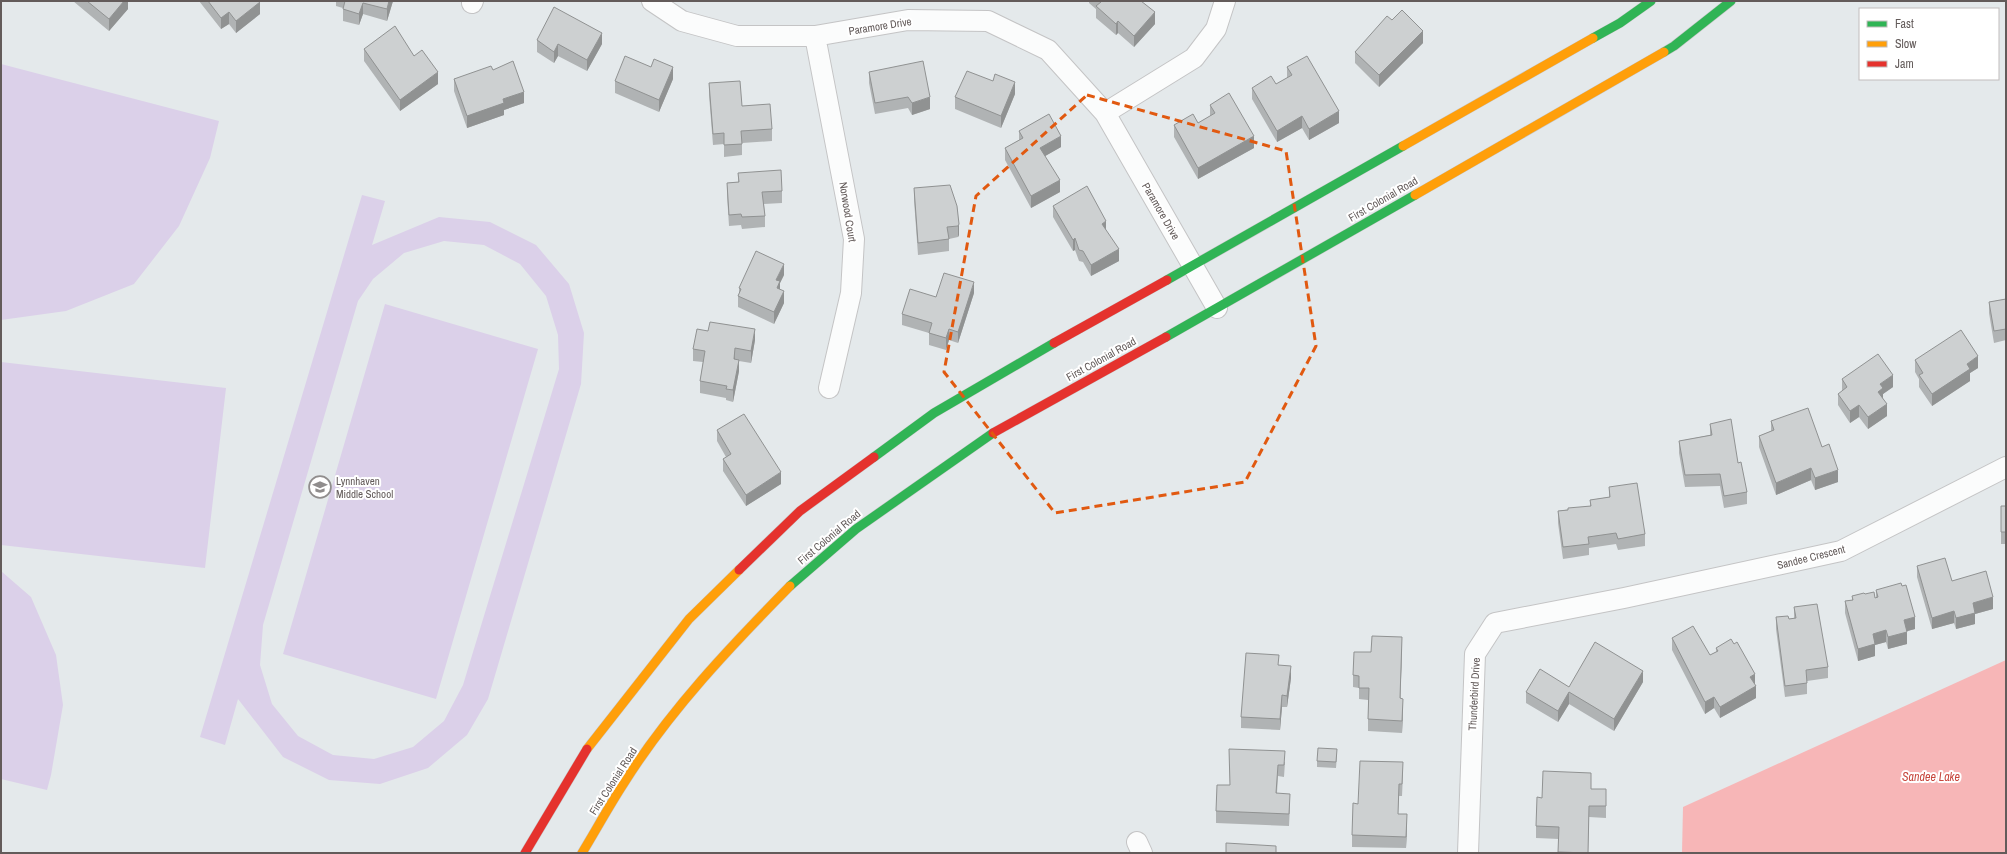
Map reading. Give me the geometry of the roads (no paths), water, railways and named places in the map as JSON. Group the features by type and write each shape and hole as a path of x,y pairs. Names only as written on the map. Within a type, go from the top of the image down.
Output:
{"main road":[{"path":"525,853 588,747 689,619 800,511 934,413 1057,341 1193,266 1620,23 1652,1"},
{"name":"First Colonial Road","path":"582,853 624,782 673,715 730,646 791,586 856,529 998,430 1218,308 1674,46 1731,1"}],"street":[{"name":"Paramore Drive","path":"652,1 682,21 736,36 815,36 908,20 988,21 1048,50 1105,113 1218,308"},
{"path":"1105,113 1194,58 1216,29 1225,1"},
{"name":"Norwood Court","path":"815,36 854,239 851,293 829,388"},
{"name":"Sandee Crescent","path":"1624,598 1841,551 2006,467"},
{"name":"Thunderbird Drive","path":"1468,853 1475,654 1495,623 1624,598"}],"water":[{"name":"Sandee Lake","path":"2006,660 2006,853 1682,853 1683,807"}],"place":[{"name":"Lynnhaven Middle School","path":"320,487"}]}
